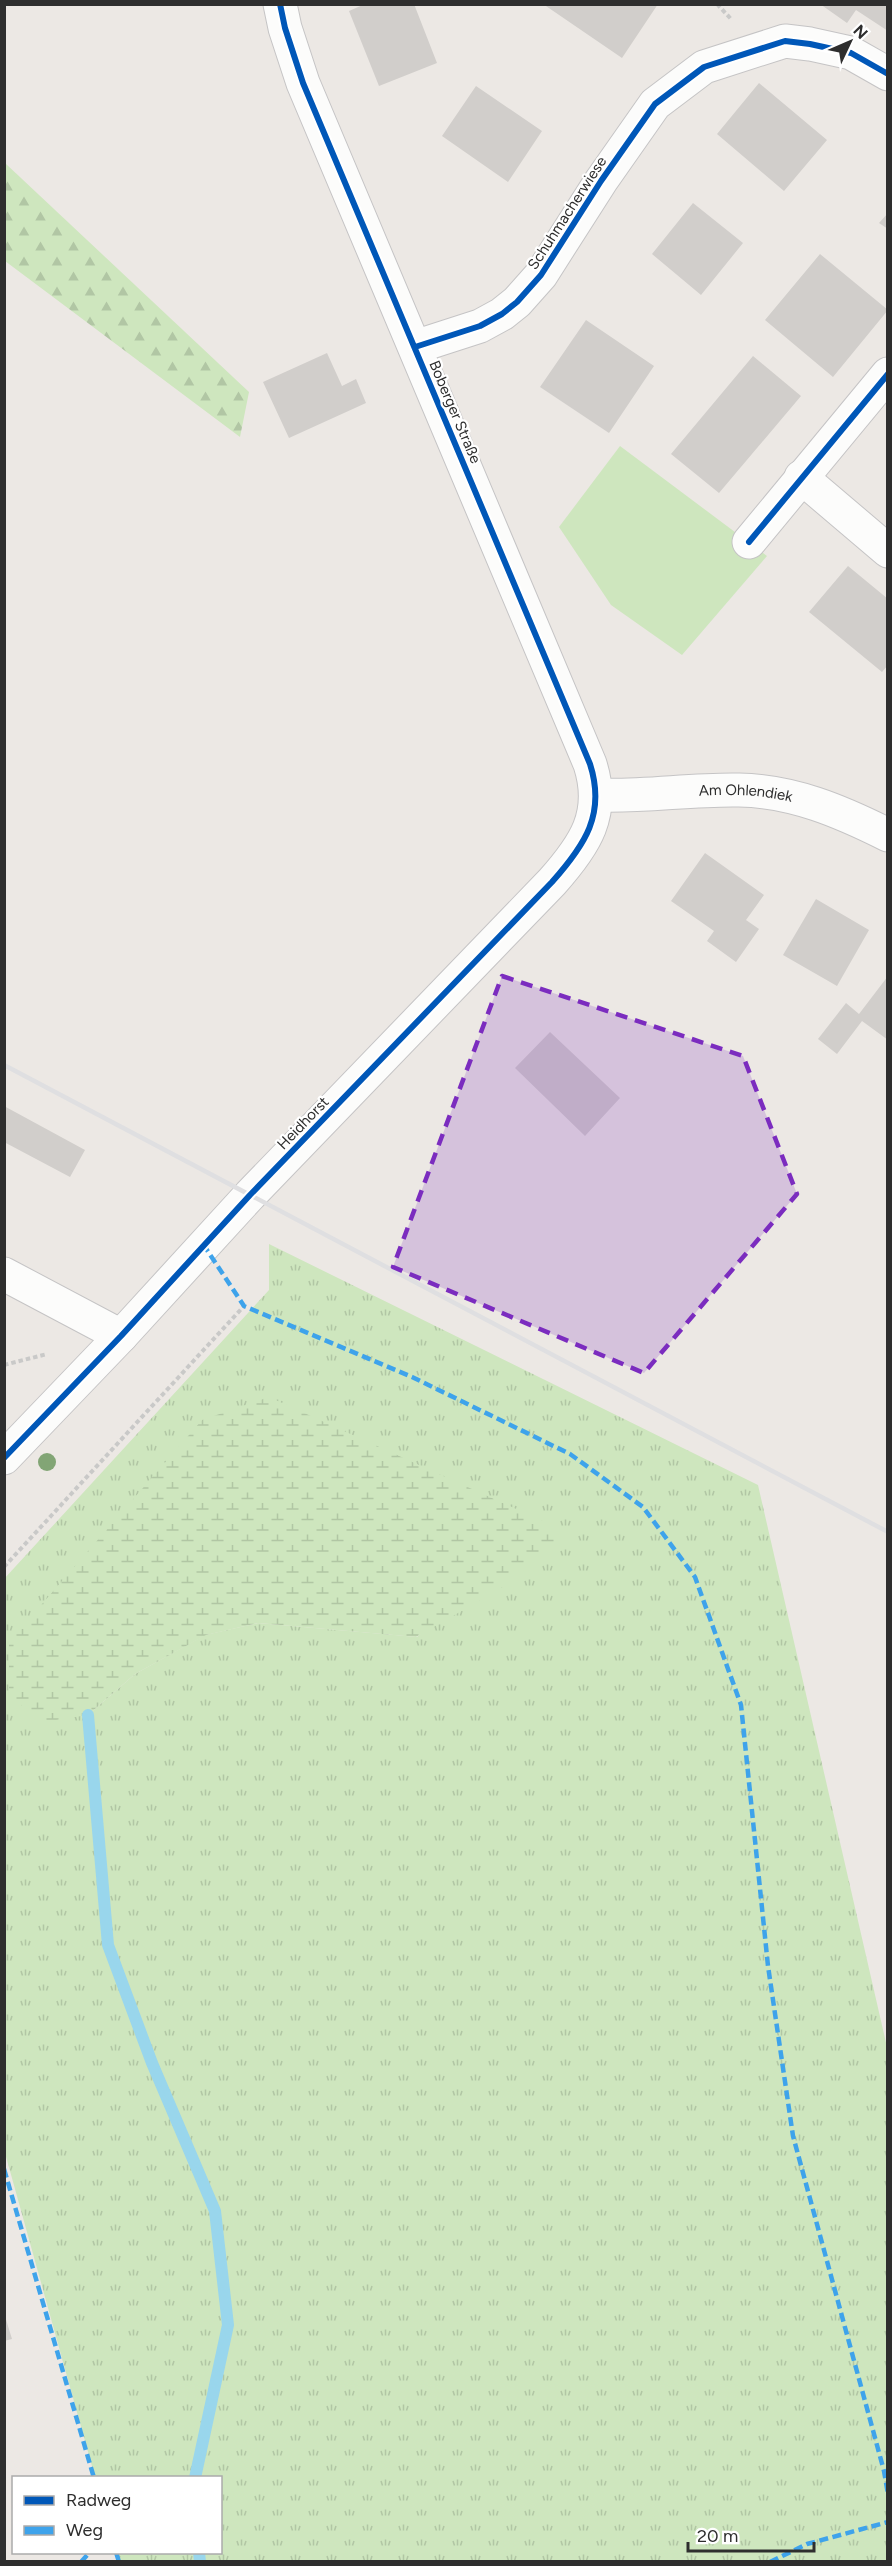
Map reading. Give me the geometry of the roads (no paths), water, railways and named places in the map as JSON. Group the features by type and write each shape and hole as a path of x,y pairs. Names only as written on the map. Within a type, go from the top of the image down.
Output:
{"street":[{"name":"Boberger Straße","path":"280,4 285,28 303,83 590,764 596,795"},
{"name":"Schuhmacherwiese","path":"415,347 480,326 502,314 517,302 542,275 601,181 655,104 704,67 785,41 851,53 888,74"},
{"path":"748,542 888,374"},
{"path":"801,477 888,550"},
{"name":"Am Ohlendiek","path":"596,795 740,790 772,793 806,800 833,809 888,836"},
{"name":"Heidhorst","path":"4,1458 121,1336 242,1203 552,882 575,854 587,834 595,811 596,795"},
{"path":"4,1275 121,1336"}],"waterway":[{"path":"88,1715 108,1945 152,2063 215,2211 228,2325 195,2476"},
{"path":"199,2554 200,2562"}],"railway":[{"path":"4,1065 888,1532"}]}
